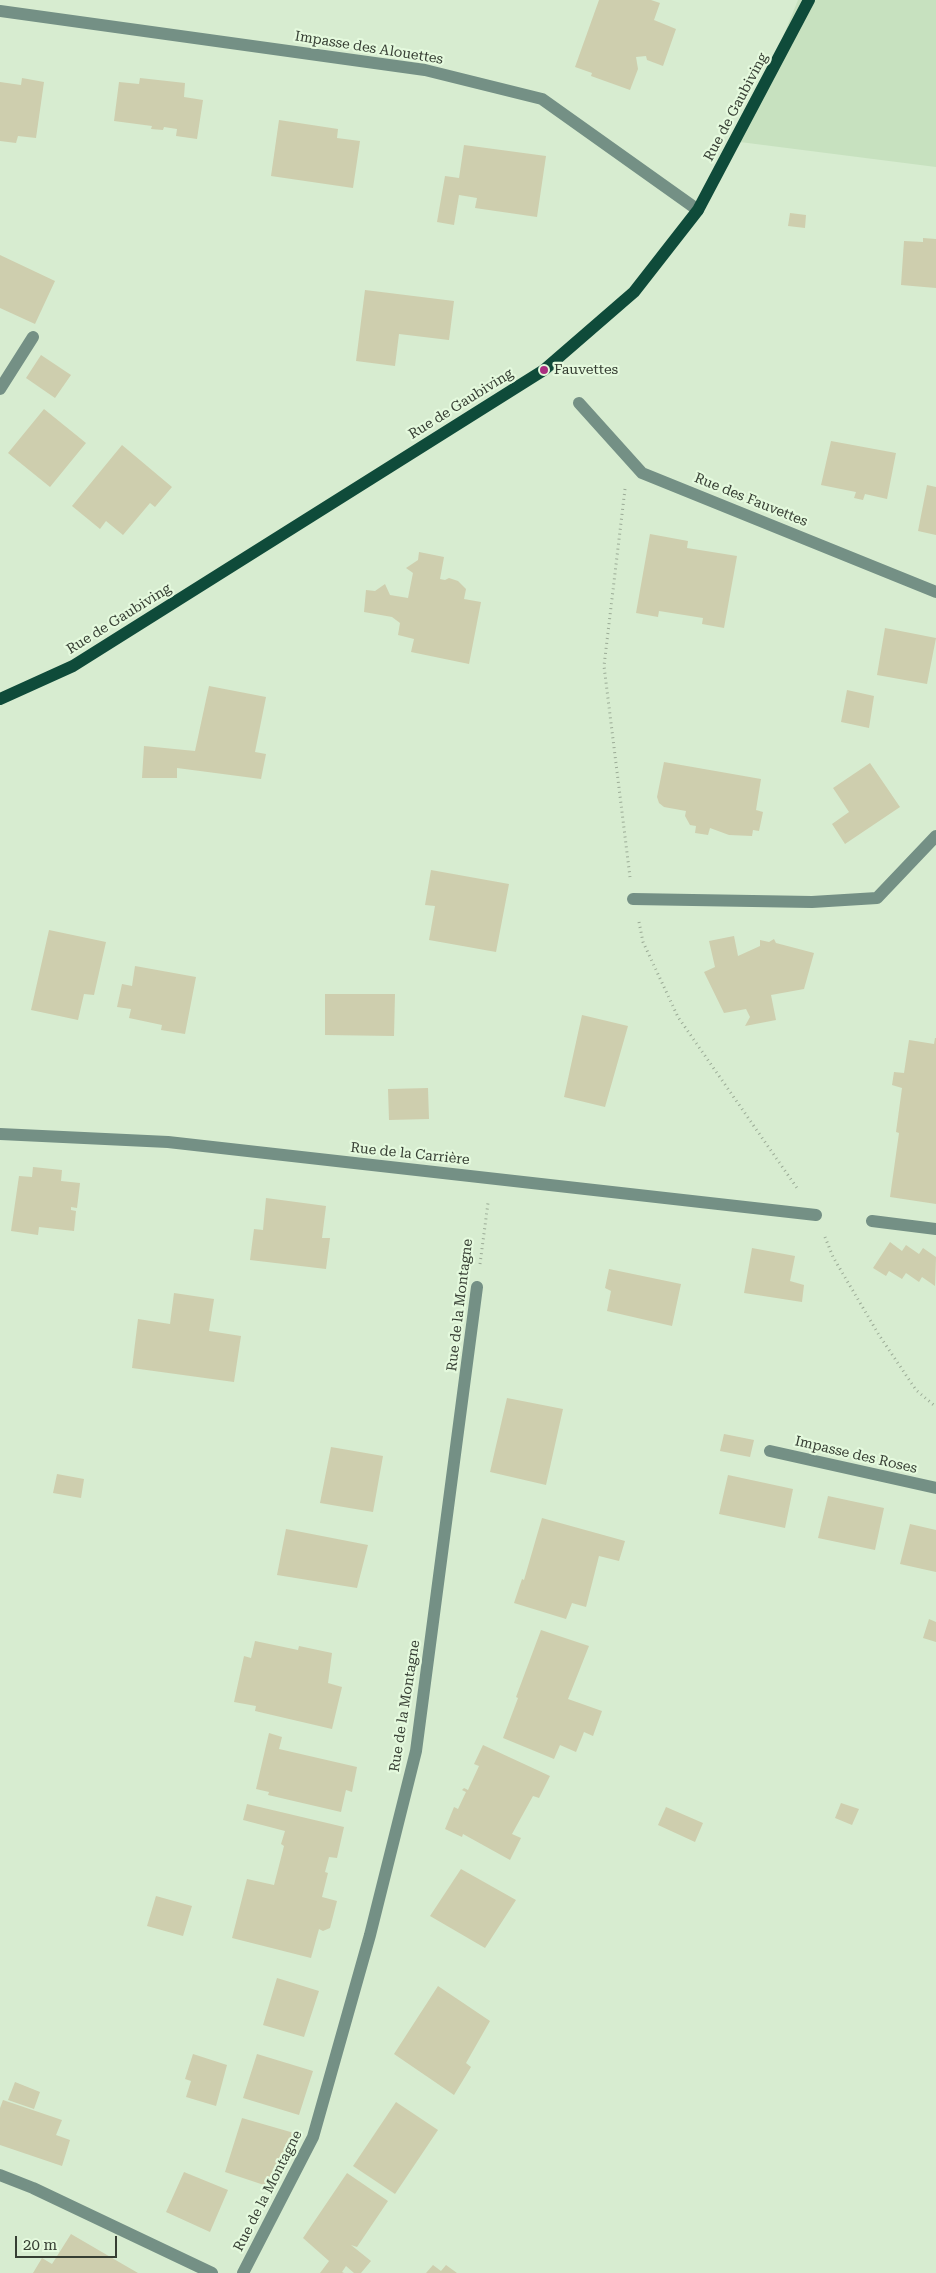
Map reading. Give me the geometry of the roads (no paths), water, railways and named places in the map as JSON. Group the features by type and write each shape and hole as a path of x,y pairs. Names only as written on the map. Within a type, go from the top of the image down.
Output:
{"main road":[{"name":"Rue de Gaubiving","path":"0,699 73,666 544,370 634,292 698,210 809,0"}],"street":[{"name":"Impasse des Alouettes","path":"0,11 425,70 542,99 698,210"},
{"path":"0,388 33,338"},
{"name":"Rue des Fauvettes","path":"579,403 642,472 936,592"},
{"path":"633,899 812,902 877,898 936,836"},
{"name":"Rue de la Carrière","path":"0,1134 168,1142 816,1215"},
{"path":"872,1221 936,1229"},
{"name":"Rue de la Montagne","path":"243,2273 313,2137 370,1935 416,1751 477,1287"},
{"name":"Impasse des Roses","path":"770,1451 936,1488"},
{"path":"0,2175 33,2188 212,2273"}],"place":[{"name":"Fauvettes","path":"544,370"}]}
